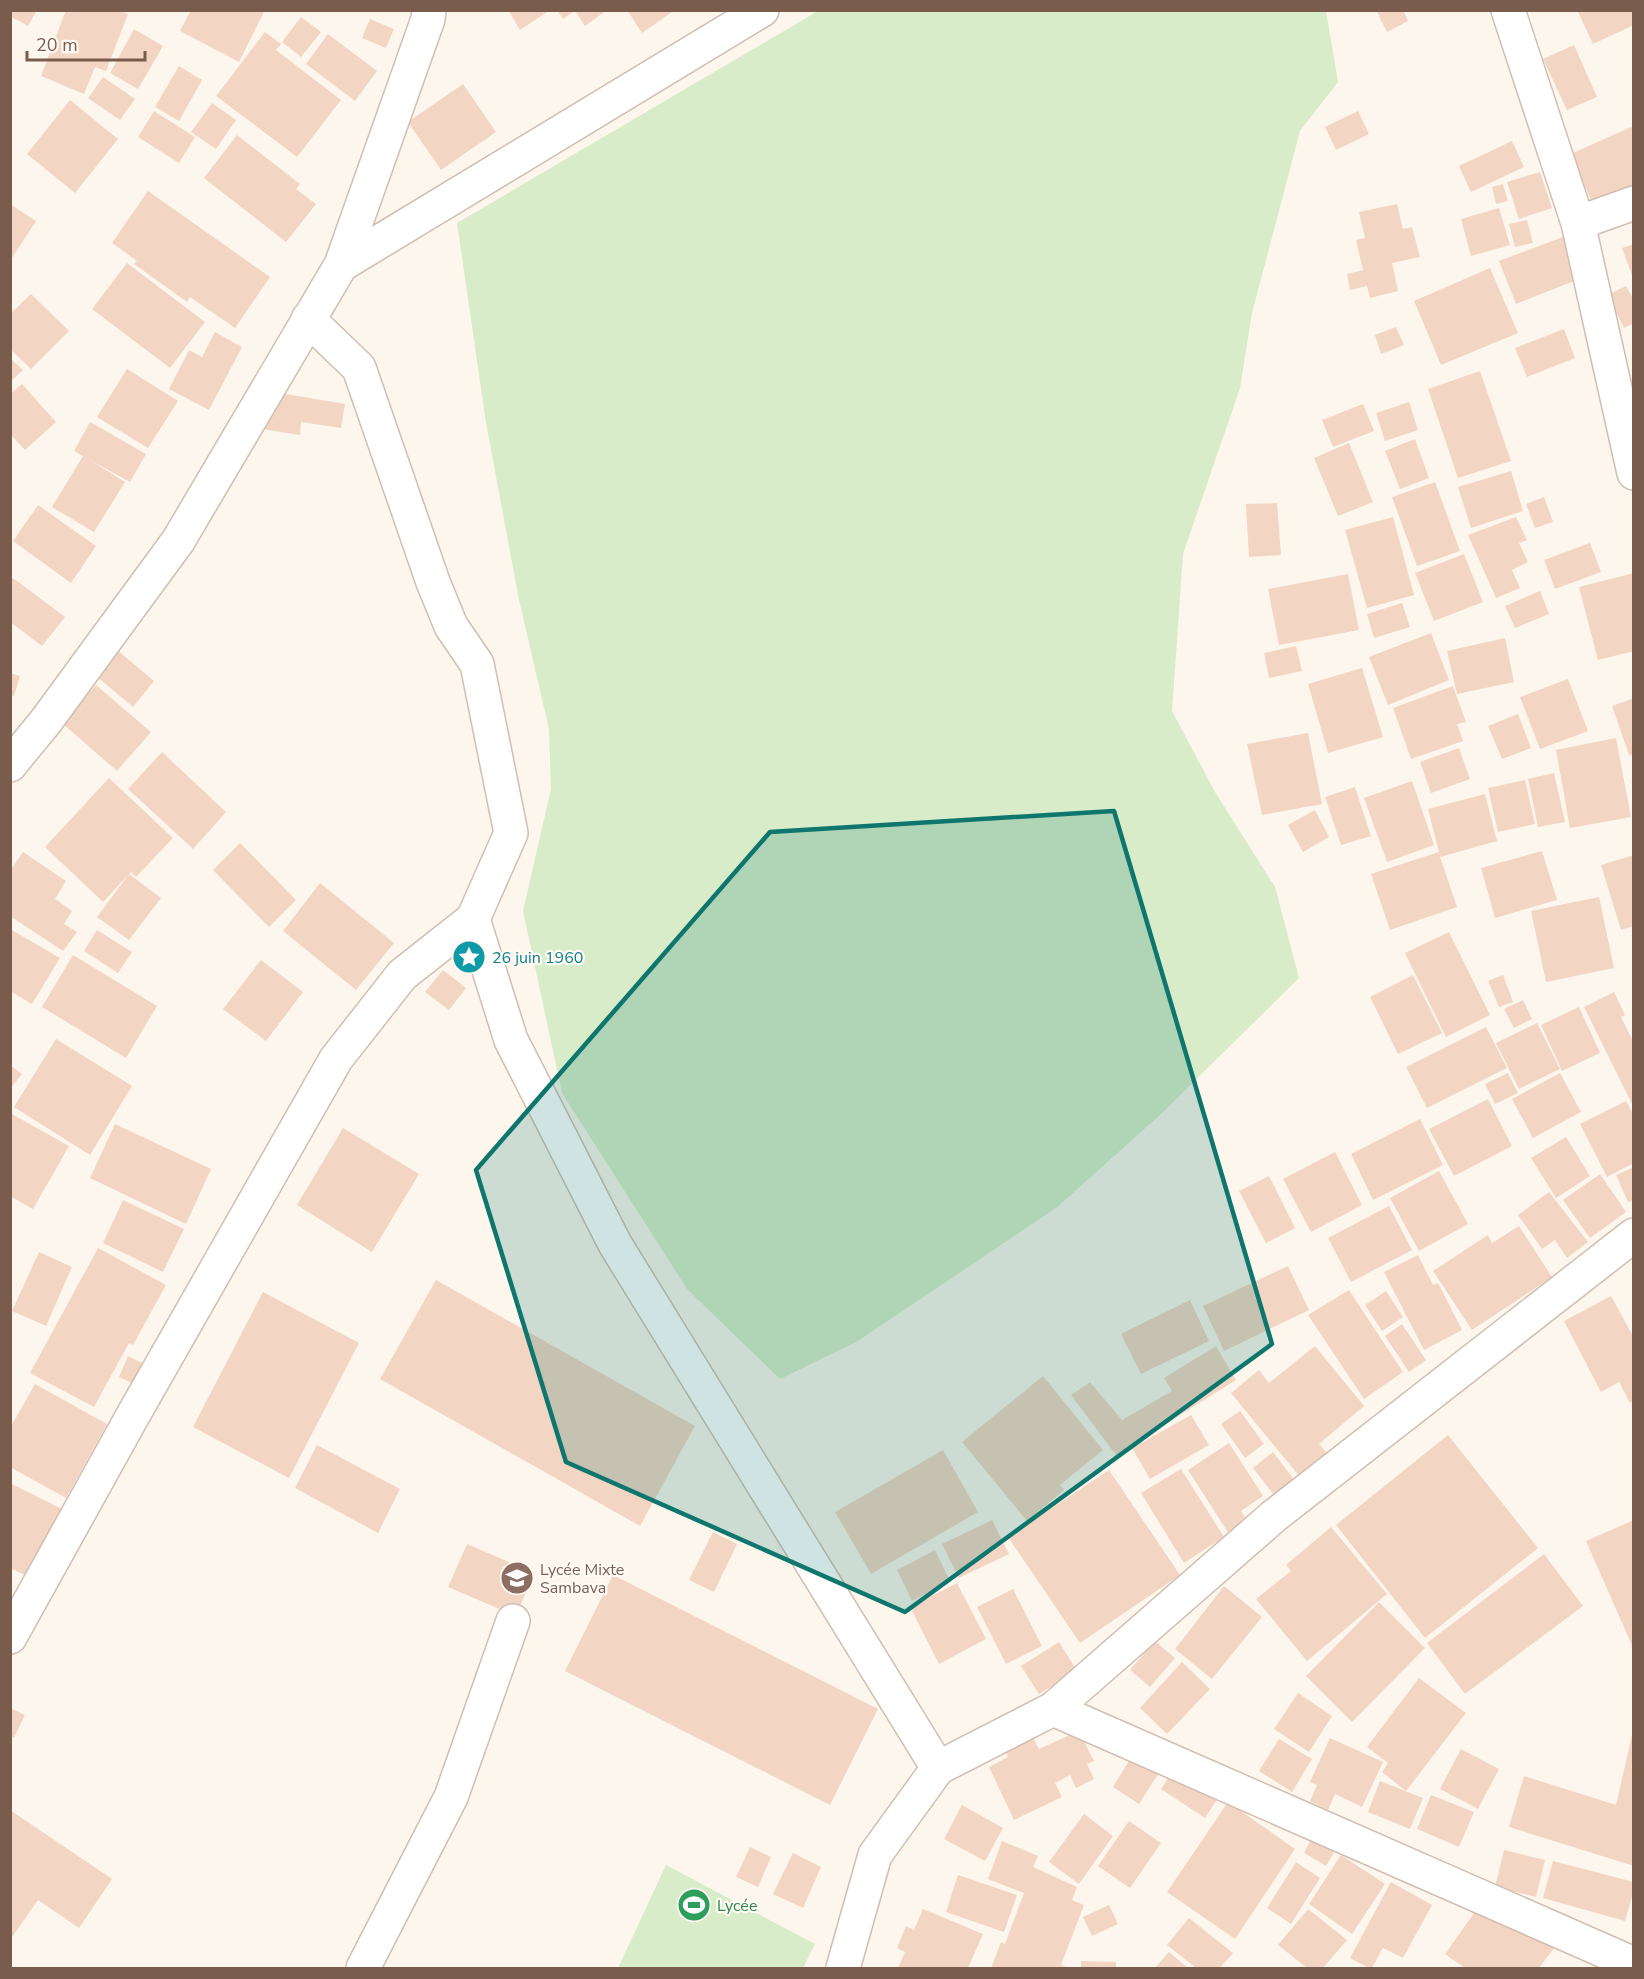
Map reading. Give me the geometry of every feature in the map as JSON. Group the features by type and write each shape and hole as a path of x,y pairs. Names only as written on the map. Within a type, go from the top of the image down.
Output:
{"street":[{"path":"10,765 178,541 340,265 428,19 429,10"},
{"path":"340,265 762,10"},
{"path":"1508,10 1578,223 1634,473"},
{"path":"1578,223 1634,203"},
{"path":"10,1637 336,1059 402,975 473,919 511,833 477,664 452,626 433,582 359,368 308,319"},
{"path":"473,919 511,1040 615,1244 938,1768"},
{"path":"843,1968 875,1855 938,1768 1053,1708 1274,1516 1634,1235"},
{"path":"363,1968 451,1797 513,1621"},
{"path":"1053,1708 1634,1964"}],"highlighted area":[{"path":"1114,811 1272,1344 905,1612 566,1462 476,1170 770,832"}],"green space":[{"path":"818,11 1326,11 1338,82 1300,131 1252,313 1240,388 1183,554 1172,711 1215,792 1275,887 1299,978 1160,1115 1056,1208 858,1341 780,1379 687,1289 562,1093 523,911 551,789 549,729 519,600 486,423 457,223"},
{"name":"Lycée","path":"666,1865 815,1944 803,1968 618,1968"}],"building":[{"path":"10,10 37,10 28,26 10,16"},
{"path":"66,10 118,10 128,14 106,71 95,67 84,94 41,76"},
{"path":"191,10 265,10 239,62 180,31"},
{"path":"508,10 550,10 520,30"},
{"path":"557,10 607,10 585,26 575,11 563,19"},
{"path":"627,10 675,10 642,33"},
{"path":"1376,10 1403,10 1408,21 1387,32"},
{"path":"1577,10 1634,10 1634,25 1593,44"},
{"path":"301,17 321,32 301,57 282,42"},
{"path":"370,19 394,29 386,48 362,38"},
{"path":"134,29 163,46 138,89 110,73"},
{"path":"265,32 281,44 276,50 341,100 297,157 216,96"},
{"path":"328,34 377,71 355,101 306,64"},
{"path":"1574,45 1597,97 1567,110 1543,59"},
{"path":"179,66 202,80 179,121 155,107"},
{"path":"103,77 135,99 120,120 88,98"},
{"path":"463,84 496,132 441,170 408,122"},
{"path":"70,100 118,139 75,193 27,154"},
{"path":"212,103 236,120 216,149 191,132"},
{"path":"154,111 195,137 179,163 138,137"},
{"path":"1358,111 1369,134 1336,150 1325,127"},
{"path":"1631,127 1634,132 1634,190 1594,207 1571,154"},
{"path":"237,135 300,184 296,189 316,204 286,242 204,178"},
{"path":"1512,141 1524,167 1471,192 1459,166"},
{"path":"1540,172 1552,208 1519,219 1507,182"},
{"path":"1503,184 1508,201 1496,204 1492,187"},
{"path":"148,191 270,277 235,328 190,297 187,302 134,264 137,261 112,243"},
{"path":"10,204 36,221 10,261"},
{"path":"1397,204 1403,229 1412,227 1420,257 1392,263 1398,291 1370,298 1367,286 1350,290 1347,274 1363,270 1356,240 1365,238 1359,212"},
{"path":"1499,208 1510,245 1471,256 1461,219"},
{"path":"1527,220 1533,243 1515,247 1509,224"},
{"path":"1563,237 1579,279 1516,304 1499,261"},
{"path":"1634,244 1634,278 1633,278 1622,248"},
{"path":"127,263 205,322 170,368 92,309"},
{"path":"1490,268 1518,333 1441,365 1414,301"},
{"path":"1626,286 1634,300 1634,323 1624,328 1607,295"},
{"path":"31,294 69,331 31,369 10,349 10,314"},
{"path":"1396,327 1404,345 1381,354 1375,335"},
{"path":"1564,329 1575,358 1527,377 1515,348"},
{"path":"215,332 242,347 209,410 169,389 189,350 202,357"},
{"path":"10,358 23,370 10,382"},
{"path":"127,369 178,401 148,448 97,417"},
{"path":"1480,371 1511,461 1458,478 1428,389"},
{"path":"22,384 56,422 25,450 10,434 10,394"},
{"path":"268,391 345,404 341,428 301,422 300,435 262,429"},
{"path":"1409,402 1418,430 1385,441 1376,413"},
{"path":"1363,404 1374,431 1333,447 1322,420"},
{"path":"90,422 146,454 130,482 90,460 125,482 94,532 52,507 83,456 74,451"},
{"path":"1415,439 1429,478 1400,489 1385,451"},
{"path":"1349,443 1373,502 1338,516 1314,458"},
{"path":"1511,471 1523,511 1471,528 1458,487"},
{"path":"1435,482 1460,551 1417,566 1392,497"},
{"path":"1544,497 1553,522 1535,528 1526,504"},
{"path":"1277,503 1281,555 1249,557 1246,504"},
{"path":"38,505 96,546 71,583 13,541"},
{"path":"1393,517 1414,595 1367,608 1345,530"},
{"path":"1516,517 1527,540 1519,543 1528,562 1512,570 1520,588 1496,598 1468,535"},
{"path":"1590,543 1601,572 1555,589 1544,560"},
{"path":"1464,554 1483,602 1434,621 1415,573"},
{"path":"1634,573 1634,651 1598,660 1579,587"},
{"path":"1348,574 1359,630 1279,645 1268,589"},
{"path":"13,578 65,617 42,646 10,622 10,581"},
{"path":"1540,591 1549,614 1515,628 1505,606"},
{"path":"1402,603 1410,627 1374,638 1367,614"},
{"path":"1431,633 1449,680 1388,705 1369,657"},
{"path":"1505,638 1514,682 1457,694 1447,651"},
{"path":"1296,646 1302,671 1269,678 1264,653"},
{"path":"117,650 154,681 133,707 95,675"},
{"path":"1362,668 1383,737 1328,753 1308,684"},
{"path":"10,673 20,676 14,696 10,695"},
{"path":"1568,679 1588,731 1540,749 1520,697"},
{"path":"96,685 151,732 117,771 63,724"},
{"path":"1453,686 1466,722 1457,724 1463,741 1411,759 1393,708"},
{"path":"1634,698 1634,754 1629,755 1612,706"},
{"path":"1518,714 1531,748 1502,759 1488,726"},
{"path":"1308,733 1322,804 1262,815 1247,744"},
{"path":"1616,738 1631,817 1570,828 1556,750"},
{"path":"1459,748 1470,779 1431,793 1420,762"},
{"path":"162,752 226,812 193,849 128,789"},
{"path":"1554,773 1565,822 1538,827 1528,779"},
{"path":"109,778 173,838 136,877 131,872 103,902 45,847"},
{"path":"1525,780 1535,824 1498,832 1488,788"},
{"path":"1412,781 1434,845 1387,862 1364,798"},
{"path":"1355,787 1371,836 1341,845 1325,797"},
{"path":"1485,794 1497,841 1440,857 1457,907 1390,930 1371,874 1439,852 1428,809"},
{"path":"1315,810 1329,837 1303,852 1288,825"},
{"path":"240,843 296,900 269,927 213,870"},
{"path":"1542,851 1557,900 1495,918 1481,868"},
{"path":"23,852 66,881 55,899 72,911 64,924 77,932 63,951 10,916 10,871"},
{"path":"1634,855 1634,926 1621,930 1601,865"},
{"path":"129,874 161,898 129,940 97,917"},
{"path":"320,883 394,943 356,990 283,931"},
{"path":"1599,897 1614,968 1546,982 1531,911"},
{"path":"10,929 60,958 32,1004 10,991"},
{"path":"97,930 132,952 118,973 84,951"},
{"path":"1449,932 1490,1015 1446,1037 1405,953"},
{"path":"73,955 157,1006 126,1058 42,1007"},
{"path":"261,960 303,992 266,1041 223,1009"},
{"path":"443,970 466,988 449,1010 425,992"},
{"path":"1413,975 1442,1033 1398,1054 1370,997"},
{"path":"1503,975 1513,1002 1499,1007 1488,981"},
{"path":"1614,992 1625,1015 1621,1017 1634,1043 1634,1108 1584,1007"},
{"path":"1523,1000 1532,1019 1514,1028 1504,1009"},
{"path":"1579,1007 1600,1053 1562,1071 1541,1025"},
{"path":"1537,1023 1560,1069 1519,1089 1496,1043"},
{"path":"1486,1027 1507,1068 1427,1108 1406,1067"},
{"path":"56,1039 132,1086 90,1155 14,1107"},
{"path":"10,1065 22,1074 10,1089"},
{"path":"1508,1073 1518,1093 1495,1104 1485,1084"},
{"path":"1560,1073 1581,1112 1533,1138 1512,1099"},
{"path":"1488,1099 1512,1146 1454,1176 1429,1129"},
{"path":"1626,1101 1634,1116 1634,1163 1607,1177 1580,1124"},
{"path":"10,1113 69,1146 33,1209 10,1196"},
{"path":"1420,1119 1443,1165 1373,1200 1351,1154"},
{"path":"115,1124 211,1169 186,1224 90,1178"},
{"path":"343,1128 419,1174 372,1252 297,1205"},
{"path":"1566,1137 1590,1176 1556,1198 1531,1158"},
{"path":"1335,1152 1362,1205 1311,1232 1283,1179"},
{"path":"1634,1167 1634,1200 1628,1202 1616,1175"},
{"path":"1439,1171 1468,1224 1419,1251 1390,1198"},
{"path":"1600,1174 1626,1212 1590,1238 1563,1200"},
{"path":"1269,1176 1295,1228 1266,1243 1239,1191"},
{"path":"1549,1192 1588,1242 1567,1258 1555,1240 1542,1249 1518,1215"},
{"path":"123,1200 184,1229 163,1272 103,1243"},
{"path":"1389,1206 1412,1250 1351,1282 1328,1238"},
{"path":"1519,1226 1552,1277 1472,1330 1433,1271 1488,1235 1492,1243"},
{"path":"98,1248 166,1285 133,1345 129,1343 94,1407 30,1373"},
{"path":"39,1252 72,1267 46,1326 12,1311"},
{"path":"1418,1255 1433,1285 1438,1283 1462,1330 1424,1350 1384,1272"},
{"path":"1288,1266 1309,1310 1224,1351 1203,1306"},
{"path":"436,1280 695,1426 640,1526 380,1379"},
{"path":"1349,1290 1403,1372 1364,1399 1308,1315"},
{"path":"1386,1291 1403,1317 1382,1331 1365,1305"},
{"path":"263,1292 359,1343 289,1478 193,1427"},
{"path":"1611,1296 1634,1338 1634,1401 1630,1403 1619,1382 1601,1392 1564,1321"},
{"path":"1190,1300 1209,1341 1141,1374 1121,1334"},
{"path":"1402,1324 1426,1360 1409,1372 1385,1336"},
{"path":"1216,1346 1236,1380 1116,1455 1071,1395 1090,1382 1122,1420 1172,1391 1164,1378"},
{"path":"1315,1346 1364,1406 1319,1444 1327,1453 1299,1476 1231,1393 1259,1370 1269,1383"},
{"path":"128,1356 150,1367 141,1387 119,1377"},
{"path":"1043,1376 1103,1450 1060,1485 1064,1490 1027,1521 962,1442"},
{"path":"35,1384 107,1424 66,1498 10,1467 10,1428"},
{"path":"1240,1411 1264,1444 1245,1458 1221,1424"},
{"path":"1191,1415 1209,1445 1150,1479 1132,1448"},
{"path":"1448,1435 1538,1548 1425,1638 1336,1525"},
{"path":"1229,1443 1263,1496 1241,1511 1248,1522 1229,1534 1188,1470"},
{"path":"317,1445 400,1489 378,1533 295,1488"},
{"path":"943,1450 978,1512 871,1574 835,1512"},
{"path":"1273,1452 1295,1481 1275,1496 1253,1468"},
{"path":"1181,1469 1224,1537 1184,1563 1141,1493"},
{"path":"1109,1470 1180,1575 1080,1643 1008,1537"},
{"path":"12,1484 64,1510 31,1578 10,1568"},
{"path":"992,1520 1009,1554 959,1578 942,1544"},
{"path":"1634,1520 1634,1650 1586,1541"},
{"path":"1331,1527 1387,1594 1307,1661 1256,1599 1291,1571 1286,1565"},
{"path":"713,1532 737,1544 714,1592 689,1580"},
{"path":"467,1544 534,1573 516,1616 448,1587"},
{"path":"935,1550 950,1581 912,1601 897,1570"},
{"path":"1544,1554 1583,1606 1465,1694 1427,1643"},
{"path":"613,1575 878,1709 830,1805 565,1671"},
{"path":"957,1583 986,1639 939,1664 910,1607"},
{"path":"1224,1586 1262,1617 1212,1679 1175,1649"},
{"path":"1013,1589 1042,1646 1006,1664 977,1607"},
{"path":"1379,1602 1425,1648 1352,1722 1306,1676"},
{"path":"1155,1641 1175,1658 1150,1687 1130,1670"},
{"path":"1059,1642 1077,1671 1039,1694 1021,1666"},
{"path":"1182,1662 1210,1689 1167,1734 1140,1708"},
{"path":"1419,1678 1466,1713 1406,1791 1382,1772 1388,1763 1367,1747"},
{"path":"1298,1693 1332,1716 1309,1752 1274,1729"},
{"path":"10,1708 25,1715 14,1738 10,1736"},
{"path":"1079,1731 1094,1761 1087,1764 1094,1779 1076,1788 1070,1775 1055,1783 1062,1797 1014,1820 989,1767 1008,1757 1004,1747 1031,1734 1039,1749"},
{"path":"1633,1731 1634,1866 1509,1827 1524,1776 1616,1805"},
{"path":"1330,1738 1383,1762 1362,1807 1335,1794 1328,1810 1310,1801 1317,1785 1310,1782"},
{"path":"1279,1739 1312,1759 1292,1792 1259,1771"},
{"path":"1461,1749 1499,1769 1478,1809 1440,1789"},
{"path":"1135,1751 1162,1768 1139,1804 1113,1787"},
{"path":"1176,1766 1220,1795 1205,1818 1161,1789"},
{"path":"1380,1781 1423,1798 1410,1829 1368,1812"},
{"path":"1431,1795 1474,1812 1459,1847 1417,1829"},
{"path":"1228,1802 1295,1849 1235,1939 1167,1892"},
{"path":"962,1805 1003,1828 985,1861 944,1839"},
{"path":"10,1810 112,1879 79,1928 38,1900 10,1940"},
{"path":"1084,1814 1113,1836 1079,1884 1049,1862"},
{"path":"1129,1821 1161,1843 1130,1888 1098,1866"},
{"path":"1311,1839 1334,1852 1326,1866 1304,1853"},
{"path":"1002,1841 1038,1856 1033,1867 1077,1887 1072,1900 1084,1905 1061,1965 1069,1968 991,1968 1001,1942 1005,1944 1024,1893 988,1879"},
{"path":"750,1847 771,1857 758,1887 736,1877"},
{"path":"1504,1850 1545,1860 1536,1897 1495,1887"},
{"path":"793,1853 821,1867 803,1908 773,1894"},
{"path":"1341,1855 1385,1884 1352,1934 1309,1904"},
{"path":"1553,1861 1634,1882 1625,1921 1543,1898"},
{"path":"1296,1862 1320,1878 1291,1924 1267,1908"},
{"path":"958,1875 1017,1895 1004,1932 946,1912"},
{"path":"1391,1882 1432,1905 1403,1958 1383,1948 1372,1968 1369,1968 1350,1958"},
{"path":"1482,1902 1554,1948 1539,1968 1465,1968 1445,1954"},
{"path":"1109,1905 1118,1924 1092,1936 1083,1917"},
{"path":"923,1909 983,1934 968,1968 898,1968 905,1952 897,1948 906,1926 914,1930"},
{"path":"1308,1909 1347,1940 1323,1968 1307,1968 1278,1945"},
{"path":"1189,1918 1233,1953 1220,1968 1196,1968 1167,1945"},
{"path":"1169,1952 1188,1968 1155,1968"},
{"path":"1081,1961 1116,1962 1116,1968 1081,1968"}],"place":[{"name":"26 juin 1960","path":"469,957"},
{"name":"Lycée Mixte Sambava","path":"517,1578"},
{"name":"Lycée","path":"694,1905"}]}
